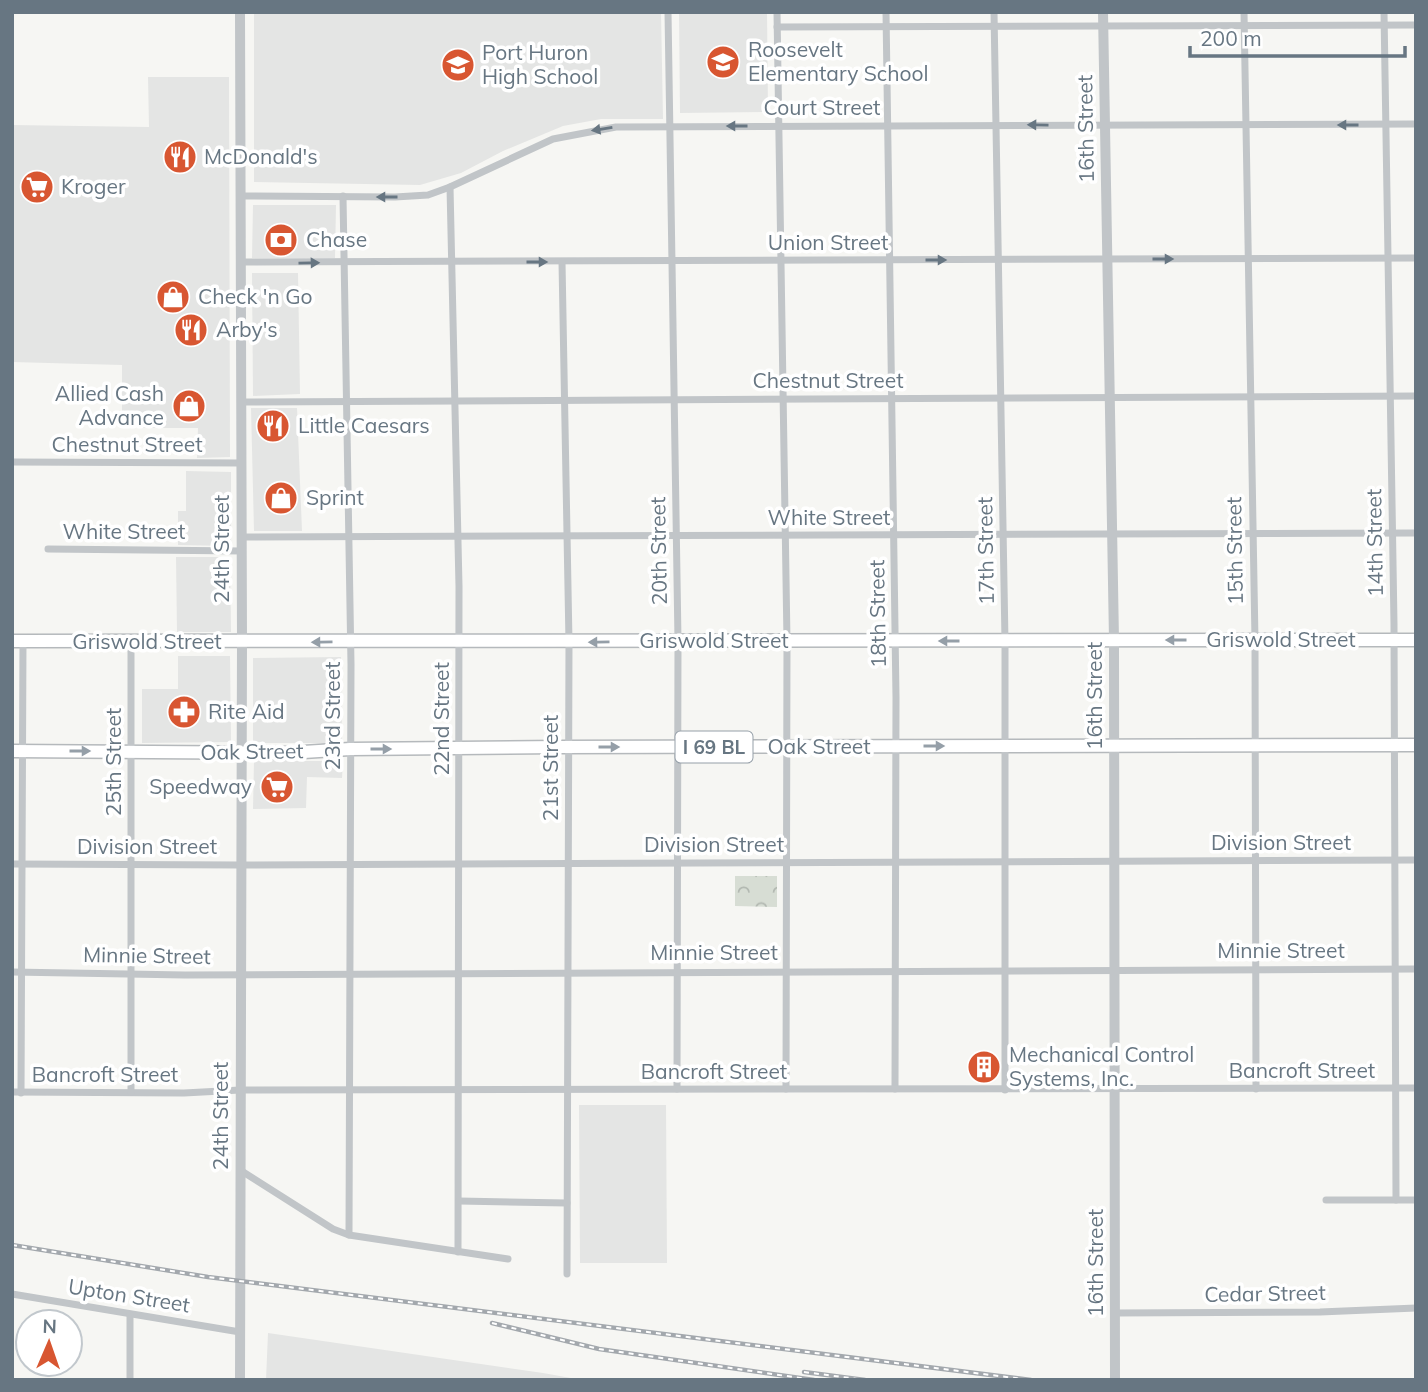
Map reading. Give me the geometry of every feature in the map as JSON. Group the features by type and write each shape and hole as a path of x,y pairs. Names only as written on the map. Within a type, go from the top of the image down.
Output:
{"main road":[{"name":"Griswold Street","path":"17,641 1416,640"},
{"name":"Oak Street","path":"17,751 288,753 350,749 568,747 1416,745"}],"street":[{"name":"24th Street","path":"240,12 240,1380"},
{"name":"20th Street","path":"668,12 678,640 677,1089"},
{"path":"776,12 787,641 786,1089"},
{"name":"18th Street","path":"886,12 896,641 895,1089"},
{"name":"17th Street","path":"994,12 1005,641 1005,1090"},
{"name":"16th Street","path":"1103,12 1114,640 1115,1380"},
{"name":"15th Street","path":"1244,12 1255,640 1256,1089"},
{"name":"14th Street","path":"1384,12 1394,640 1396,1200"},
{"path":"777,27 1416,25"},
{"name":"Court Street","path":"242,196 428,195 542,144 568,135 616,127 1416,124"},
{"name":"22nd Street","path":"450,187 459,641 458,1252"},
{"name":"23rd Street","path":"344,196 350,641 349,1235"},
{"name":"Union Street","path":"241,262 1416,258"},
{"name":"21st Street","path":"562,261 569,642 566,1275"},
{"name":"Chestnut Street","path":"241,402 1416,396"},
{"name":"Chestnut Street","path":"12,462 241,463"},
{"name":"White Street","path":"241,537 1416,533"},
{"name":"White Street","path":"48,549 242,551"},
{"path":"17,641 17,751 22,864 17,1093"},
{"name":"25th Street","path":"131,641 131,1092"},
{"name":"Division Street","path":"12,864 1416,860"},
{"name":"Minnie Street","path":"12,972 240,974 1416,969"},
{"name":"Bancroft Street","path":"17,1093 240,1090 1416,1088"},
{"path":"240,1170 333,1229 349,1235 508,1259"},
{"path":"1326,1200 1416,1200"},
{"path":"459,1201 567,1203"},
{"name":"Upton Street","path":"12,1294 240,1332"},
{"name":"Cedar Street","path":"1115,1313 1320,1312 1416,1308"},
{"path":"130,1315 130,1380"}],"shaded area":[{"name":"Port Huron High School","path":"254,12 661,12 663,119 601,119 563,126 503,151 461,173 420,185 254,182"},
{"name":"Roosevelt Elementary School","path":"679,12 767,12 768,112 680,113"},
{"path":"148,77 229,77 230,457 197,458 198,428 122,428 122,365 12,362 12,125 149,127"},
{"path":"253,205 336,205 335,258 252,258"},
{"path":"252,273 298,273 300,394 253,396"},
{"path":"251,408 297,408 302,531 254,531"},
{"path":"186,471 231,472 231,546 178,545 178,511 186,511"},
{"path":"176,557 230,557 231,632 177,632"},
{"path":"178,656 230,656 231,742 142,743 142,689 178,689"},
{"path":"341,657 342,743 253,743 253,658"},
{"path":"254,761 343,761 342,778 307,777 306,808 253,809"},
{"path":"579,1105 666,1105 667,1263 580,1263"},
{"path":"268,1333 543,1373 582,1380 266,1380"}],"green space":[{"path":"735,876 777,876 777,907 735,906"}],"railway":[{"path":"12,1245 208,1277 1031,1380"},
{"path":"492,1323 599,1349 814,1380"},
{"path":"804,1372 865,1380"}],"place":[{"name":"Roosevelt Elementary School","path":"723,62"},
{"name":"Port Huron High School","path":"458,65"},
{"name":"McDonald's","path":"180,157"},
{"name":"Kroger","path":"37,187"},
{"name":"Chase","path":"281,240"},
{"name":"Check 'n Go","path":"173,297"},
{"name":"Arby's","path":"191,330"},
{"name":"Allied Cash Advance","path":"189,406"},
{"name":"Little Caesars","path":"273,426"},
{"name":"Sprint","path":"281,498"},
{"name":"Rite Aid","path":"184,712"},
{"name":"Speedway","path":"277,787"},
{"name":"Mechanical Control Systems, Inc.","path":"984,1067"}]}
